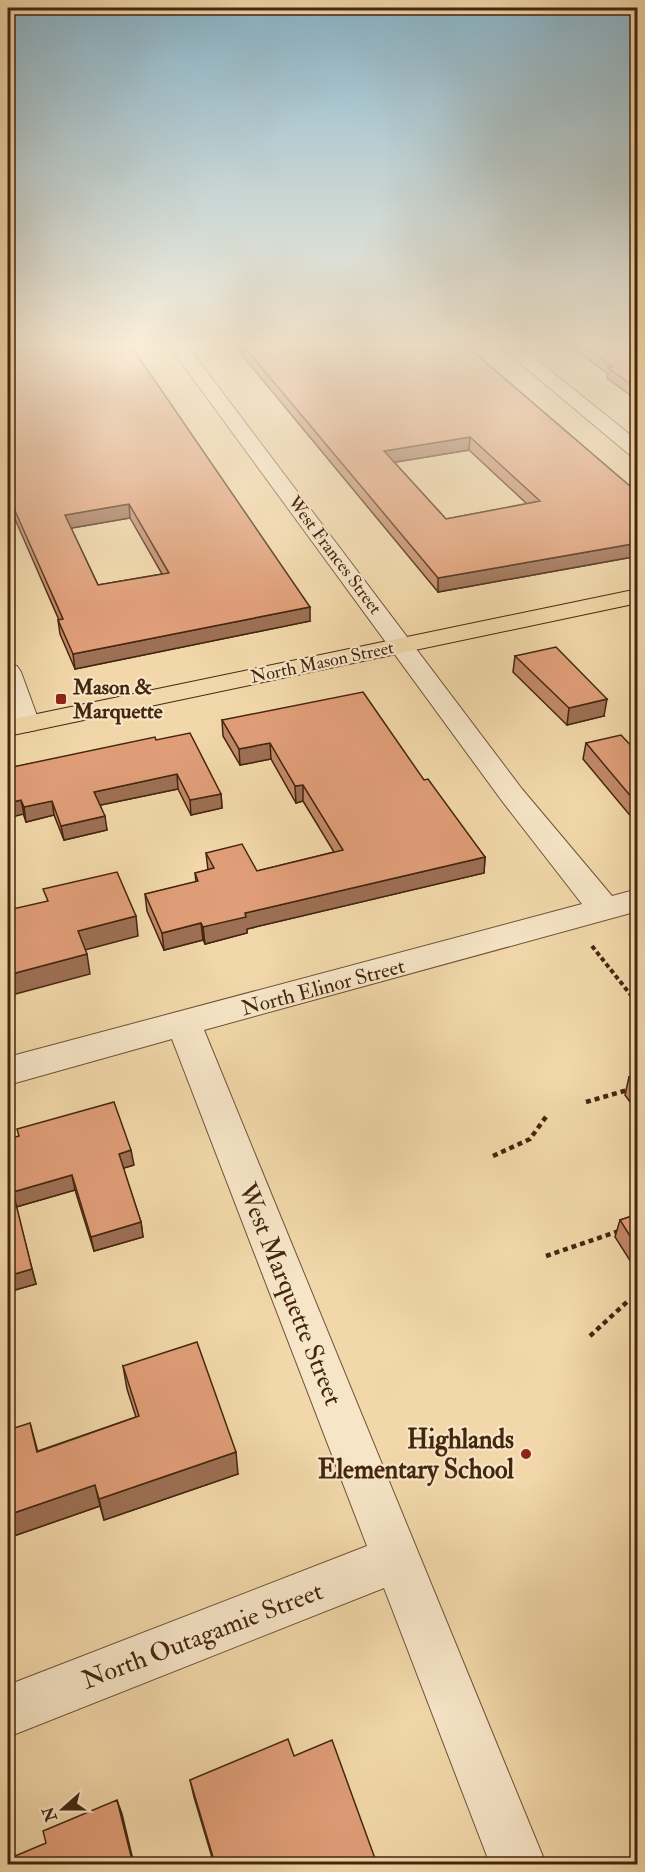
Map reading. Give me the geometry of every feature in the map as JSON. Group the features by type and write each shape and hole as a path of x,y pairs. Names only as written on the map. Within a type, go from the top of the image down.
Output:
{"main road":[{"name":"North Mason Street","path":"17,726 638,596"}],"street":[{"name":"West Frances Street","path":"242,430 519,804 580,882 605,909"},
{"path":"612,430 638,452"},
{"path":"8,672 17,726"},
{"name":"North Elinor Street","path":"8,1071 638,900"},
{"name":"West Marquette Street","path":"184,1024 518,1864"},
{"name":"North Outagamie Street","path":"8,1712 396,1559"}],"path":[{"path":"592,946 638,1004"},
{"path":"586,1102 638,1087"},
{"path":"493,1156 530,1139 548,1114"},
{"path":"546,1256 621,1230 625,1234"},
{"path":"590,1336 628,1300 638,1297"}],"building":[{"path":"8,430 189,430 310,607 73,654 58,620 63,619 8,495","holes":["129,504 169,573 98,585 65,515"]},
{"path":"314,430 565,430 638,493 638,543 438,578","holes":["470,437 540,501 446,519 384,451"]},
{"path":"556,647 607,699 569,708 515,656"},
{"path":"363,692 424,780 428,779 485,857 245,913 246,917 203,927 201,923 162,933 145,894 198,881 195,873 214,868 206,853 242,844 257,871 343,850 303,785 295,786 270,743 239,749 222,720"},
{"path":"190,733 221,794 190,800 177,774 94,792 105,816 61,826 52,801 24,807 21,800 8,803 8,768 155,737 156,740"},
{"path":"621,735 638,753 638,805 586,743"},
{"path":"117,872 136,916 78,931 87,954 8,975 8,910 48,901 43,889"},
{"path":"638,1075 638,1090 629,1077"},
{"path":"114,1102 131,1150 119,1154 141,1222 91,1237 72,1175 13,1192 32,1269 8,1276 8,1139 19,1136 17,1129"},
{"path":"638,1214 638,1249 620,1220"},
{"path":"197,1342 236,1452 99,1499 95,1485 8,1515 8,1430 30,1423 37,1452 139,1416 123,1366"},
{"path":"288,1739 294,1756 332,1740 377,1864 215,1864 190,1780"},
{"path":"117,1800 133,1864 8,1864 8,1859 46,1843 43,1831"}],"place":[{"name":"Mason & Marquette","path":"61,699"},
{"name":"Highlands Elementary School","path":"526,1454"}]}
